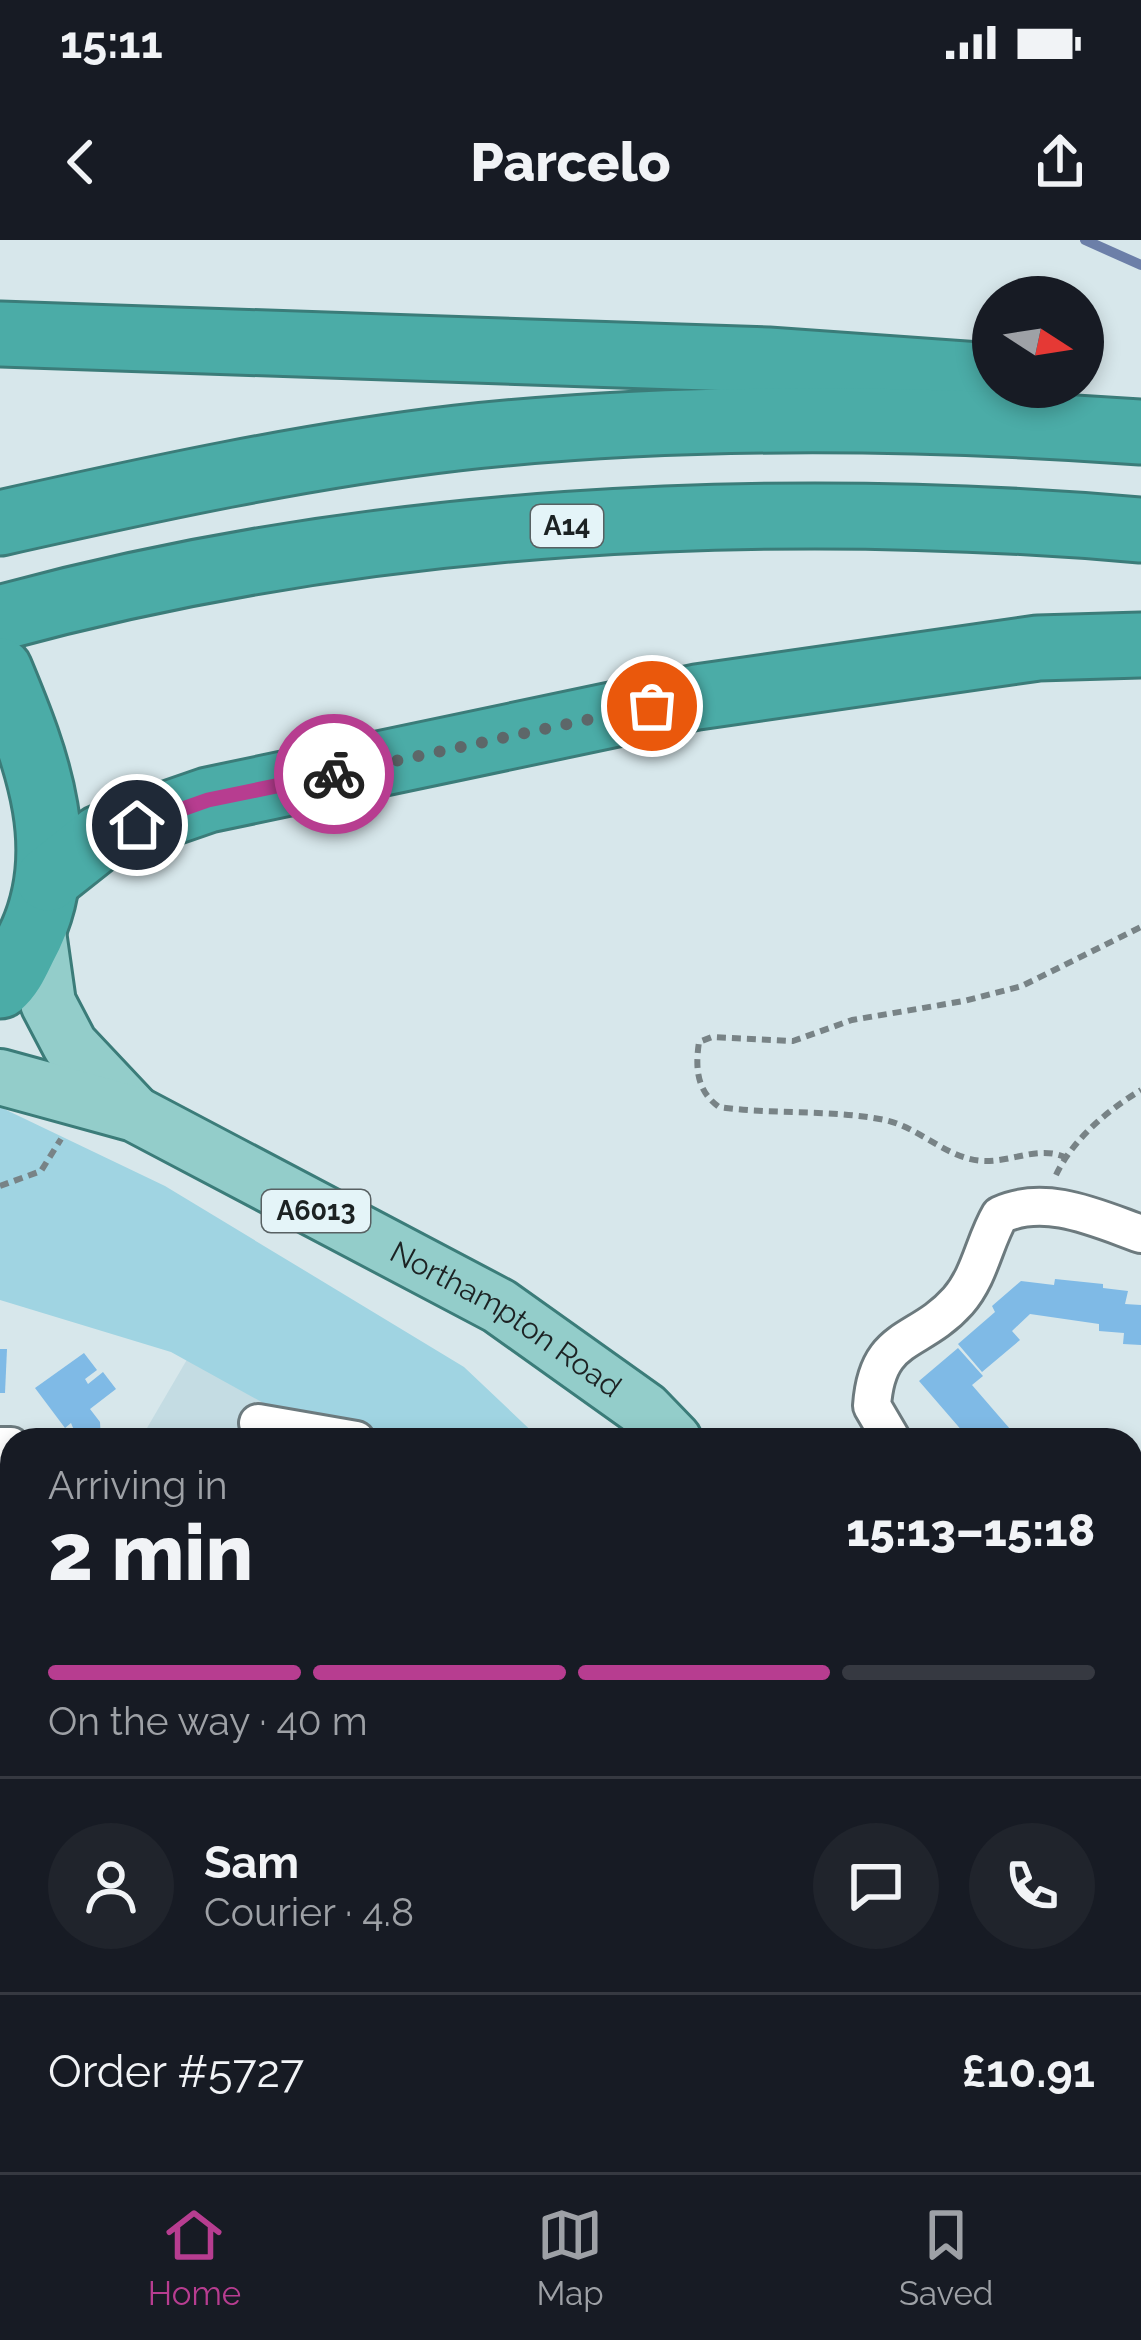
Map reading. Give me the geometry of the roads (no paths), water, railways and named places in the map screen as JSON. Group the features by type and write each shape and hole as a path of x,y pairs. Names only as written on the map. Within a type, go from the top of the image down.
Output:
{"highway":[{"path":"0,334 768,360 972,375"},
{"path":"1104,389 1141,393"},
{"path":"0,523 248,469 458,438 705,420 1030,424 1141,432"},
{"name":"A14","path":"1,654 267,560 445,535 705,516 1006,518 1141,530"},
{"path":"0,986 43,902 101,837 208,800 697,697 1038,648 1141,645"},
{"path":"1,654 51,826 43,902"}],"main road":[{"name":"Northampton Road","path":"43,902 48,1003 70,1045 135,1114"},
{"name":"Northampton Road","path":"0,1077 135,1114 499,1306 645,1410 662,1428"}],"street":[{"path":"885,1428 872,1406 879,1365 890,1350 956,1303 973,1280 1000,1214 1030,1204 1048,1206 1141,1234"},
{"path":"258,1423 287,1428"}],"waterway":[{"path":"1085,240 1141,265"}]}
